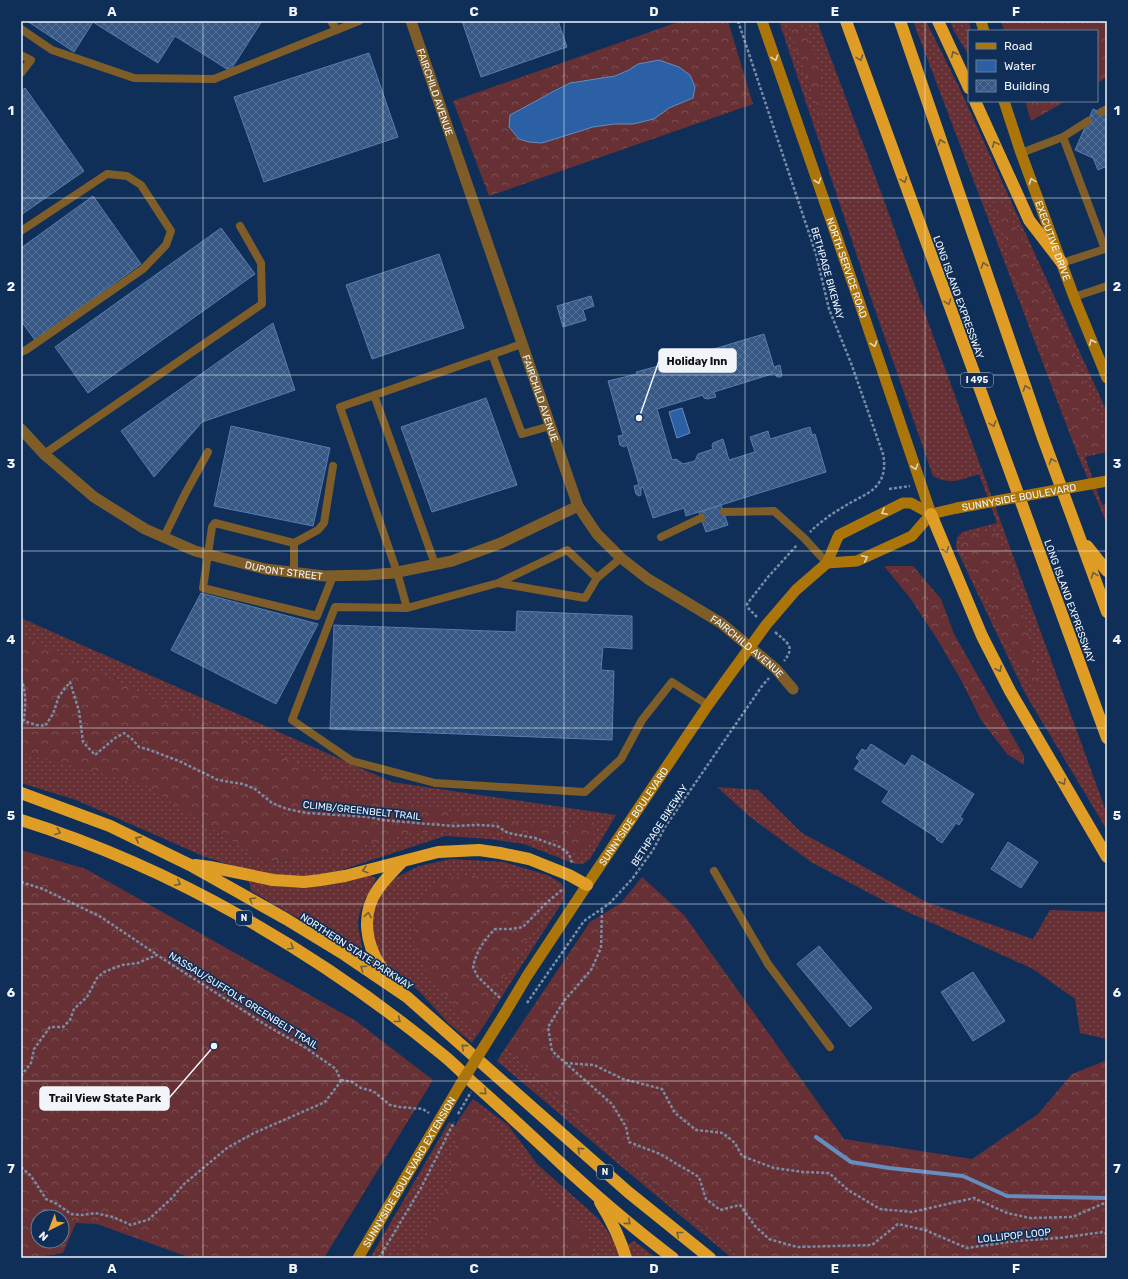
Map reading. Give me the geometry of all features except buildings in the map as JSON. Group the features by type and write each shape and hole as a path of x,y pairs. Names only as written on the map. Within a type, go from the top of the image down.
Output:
{"highway":[{"name":"LONG ISLAND EXPRESSWAY","path":"846,21 1107,738"},
{"path":"900,21 1043,438 1107,612"},
{"path":"938,21 968,86"},
{"path":"975,102 1029,220 1062,263"},
{"path":"931,514 982,636 999,670 1013,697 1107,857"},
{"path":"1080,537 1107,571"},
{"name":"NORTHERN STATE PARKWAY","path":"21,793 110,826 190,865 286,919 338,951 407,997 628,1192 710,1258"},
{"name":"N","path":"21,820 59,832 176,882 250,922 318,963 392,1014 445,1056 588,1187 673,1258"},
{"path":"190,865 210,867 273,880 304,882 344,876 438,852 479,850 500,852 529,859 587,885"},
{"path":"403,861 378,889 371,902 367,925 368,938 381,967 407,997"},
{"path":"588,1187 612,1221 626,1258"}],"main road":[{"name":"NORTH SERVICE ROAD","path":"762,21 862,307 931,514"},
{"name":"EXECUTIVE DRIVE","path":"1004,102 1074,297 1107,378"},
{"name":"SUNNYSIDE BOULEVARD","path":"460,1086 527,976 708,705 766,625 796,590 827,563 839,535 903,503 911,503 931,514 1107,481"},
{"path":"827,563 857,561 912,536 931,514"},
{"name":"SUNNYSIDE BOULEVARD EXTENSION","path":"358,1258 460,1086"}],"street":[{"name":"FAIRCHILD AVENUE","path":"411,21 578,506 597,534 621,558 648,579 721,623 776,669 793,689"},
{"name":"DUPONT STREET","path":"21,429 44,454 94,498 145,529 195,551 265,569 333,576 369,575 397,572 452,561 501,543 578,506"}],"lane":[{"path":"331,21 336,30"},
{"path":"21,29 52,50 134,78 214,79 359,21"},
{"path":"21,55 30,60 21,72"},
{"path":"1022,153 1063,137 1088,121"},
{"path":"1062,263 1106,249 1063,137"},
{"path":"21,231 107,174 127,176 141,185 171,231 166,246 143,269 21,352"},
{"path":"44,454 262,304 261,263 240,226"},
{"path":"1074,297 1107,286"},
{"path":"407,608 397,572 340,407 522,344"},
{"path":"492,354 522,434 550,426"},
{"path":"374,395 435,564"},
{"path":"164,537 208,452"},
{"path":"333,466 324,523 318,530 294,543 216,523 212,527 204,588 317,616 333,576"},
{"path":"724,512 774,511 804,538 827,563"},
{"path":"661,537 702,518"},
{"path":"294,543 294,572"},
{"path":"596,578 567,550 498,583 407,608 335,607 292,720 352,761 435,783 585,792 621,759 642,720 672,682 708,705"},
{"path":"498,583 585,598 596,578 621,558"},
{"path":"714,871 768,964 830,1047"}],"path":[{"name":"BETHPAGE BIKEWAY","path":"738,21 816,254 829,310 851,363 884,463 882,477 873,490 819,522"},
{"path":"749,609 746,604 791,550"},
{"path":"782,639 790,647 785,659"},
{"name":"CLIMB/GREENBELT TRAIL","path":"21,679 25,697 24,721 45,726 53,714 59,696 70,682 80,712 83,742 96,755 114,738 124,733 139,747 179,761 218,780 243,784 255,790 272,803 287,809 307,813 369,817 382,820 429,824 454,826 497,826 508,833 535,838 560,847 569,854 573,865"},
{"name":"BETHPAGE BIKEWAY","path":"524,1006 584,921 610,903 620,894 653,850 665,827 762,686"},
{"path":"21,882 43,889 101,917 157,955"},
{"path":"502,999 478,977 473,967 478,949 495,929 523,927 546,903 563,889"},
{"name":"LOLLIPOP LOOP","path":"602,909 601,948 591,970 564,1001 548,1027 552,1051 612,1104 626,1127 628,1142 660,1154 699,1177 706,1199 720,1210 740,1205 755,1226 769,1239 797,1247 872,1245 898,1224 925,1230 967,1248 1103,1232 1107,1234"},
{"name":"NASSAU/SUFFOLK GREENBELT TRAIL","path":"21,1076 31,1063 34,1049 42,1037 50,1027 63,1027 70,1020 74,1009 87,997 97,978 104,972 122,965 138,963 157,955 269,1027 306,1048 336,1069 341,1081"},
{"name":"LOLLIPOP LOOP","path":"565,1063 594,1065 622,1079 662,1089 675,1113 696,1130 723,1133 734,1143 742,1156 774,1168 803,1172 829,1173 848,1190 880,1208 912,1212 974,1198 1007,1213 1030,1218 1072,1217 1107,1202"},
{"path":"21,1166 31,1176 46,1199 57,1204 71,1214 83,1215 95,1213 112,1217 131,1225 148,1220 172,1198 184,1184 227,1148 254,1133 325,1102 342,1080 352,1082 361,1088 373,1091 390,1104 400,1108 423,1109 432,1114"},
{"path":"379,1258 421,1188 458,1114"}],"green space":[{"path":"681,21 728,21 753,104 489,196 453,101","holes":["638,64 679,67 690,75 695,87 693,98 633,124 614,124 593,127 542,143 510,115 570,83 621,74"]},
{"path":"779,21 817,21 874,173 1107,814 1107,830 1026,695 956,548 957,538 962,532 997,523 979,474 956,481 945,481 933,476 872,301"},
{"path":"787,21 799,21 820,66 823,124"},
{"path":"913,21 926,21 958,85 1107,412 1107,452 1085,457 1102,505 1107,504 1107,524 1077,453"},
{"path":"950,21 969,21 971,30 968,30 968,54 954,31"},
{"path":"1001,21 1107,21 1107,77 1098,82 1098,30 1004,30"},
{"path":"1025,102 1064,102 1031,121"},
{"path":"992,193 998,195 1027,247 1101,421 1107,451 1080,453 1017,285"},
{"path":"993,530 1002,539 1023,613 1043,700 1017,658 1003,641 991,606 974,575 959,539"},
{"path":"884,566 913,566 941,599 954,634 1024,756 1024,765 1007,754 981,720 961,680 939,642 910,598"},
{"path":"21,618 392,782 616,815 590,859 583,864 575,864 524,844 489,839 445,836 323,876 282,877 239,868 203,856 76,800 21,783","holes":["195,817 297,859 265,862"]},
{"path":"21,636 372,798 523,823 571,829 591,816 596,831 580,854 483,829 406,834 325,856 265,862 143,784 21,753"},
{"path":"717,787 758,790 802,833 926,902 1033,939 1050,910 1107,912 1107,1039 1080,1033 1075,999 1033,969 886,902 811,862 749,816"},
{"path":"21,850 86,869 356,1021 433,1080 324,1258 191,1258 97,1224 76,1223 70,1237 70,1209 30,1209 30,1249 65,1249 63,1253 32,1258 21,1258"},
{"path":"451,859 504,862 547,875 561,883 565,891 563,901 472,1043 448,1023 419,991 386,965 371,937 374,904 391,880 419,866"},
{"path":"369,875 376,878 364,901 359,917 358,926 362,952 356,951 251,891 249,881 270,886 314,887 336,884"},
{"path":"475,876 504,883 530,894 538,922 491,998 494,1010 477,1036 426,970 412,938 417,903 441,878"},
{"path":"642,877 684,915 844,1139 972,1159 1038,1114 1072,1074 1107,1060 1107,1258 744,1258 639,1174 506,1047 590,922 621,903"},
{"path":"506,1047 639,1174 744,1258 732,1258 497,1061"},
{"path":"473,1099 508,1125 537,1164 600,1220 616,1244 619,1258 370,1258 449,1122 455,1126"},
{"path":"473,1099 518,1167 540,1191 588,1234 595,1258 410,1258 424,1241 448,1188 459,1119"},
{"path":"634,1241 656,1258 631,1258 631,1253 627,1245"}],"water":[{"path":"659,60 679,67 690,75 695,87 693,98 669,108 654,119 633,124 614,124 593,127 542,143 529,142 519,139 509,127 510,115 570,83 615,76 638,64"},
{"path":"682,408 690,433 677,438 669,412"}],"waterway":[{"path":"816,1137 851,1162 889,1168 963,1176 1007,1196 1107,1198"}],"place":[{"name":"Holiday Inn","path":"639,418"},
{"name":"Trail View State Park","path":"214,1046"}]}
